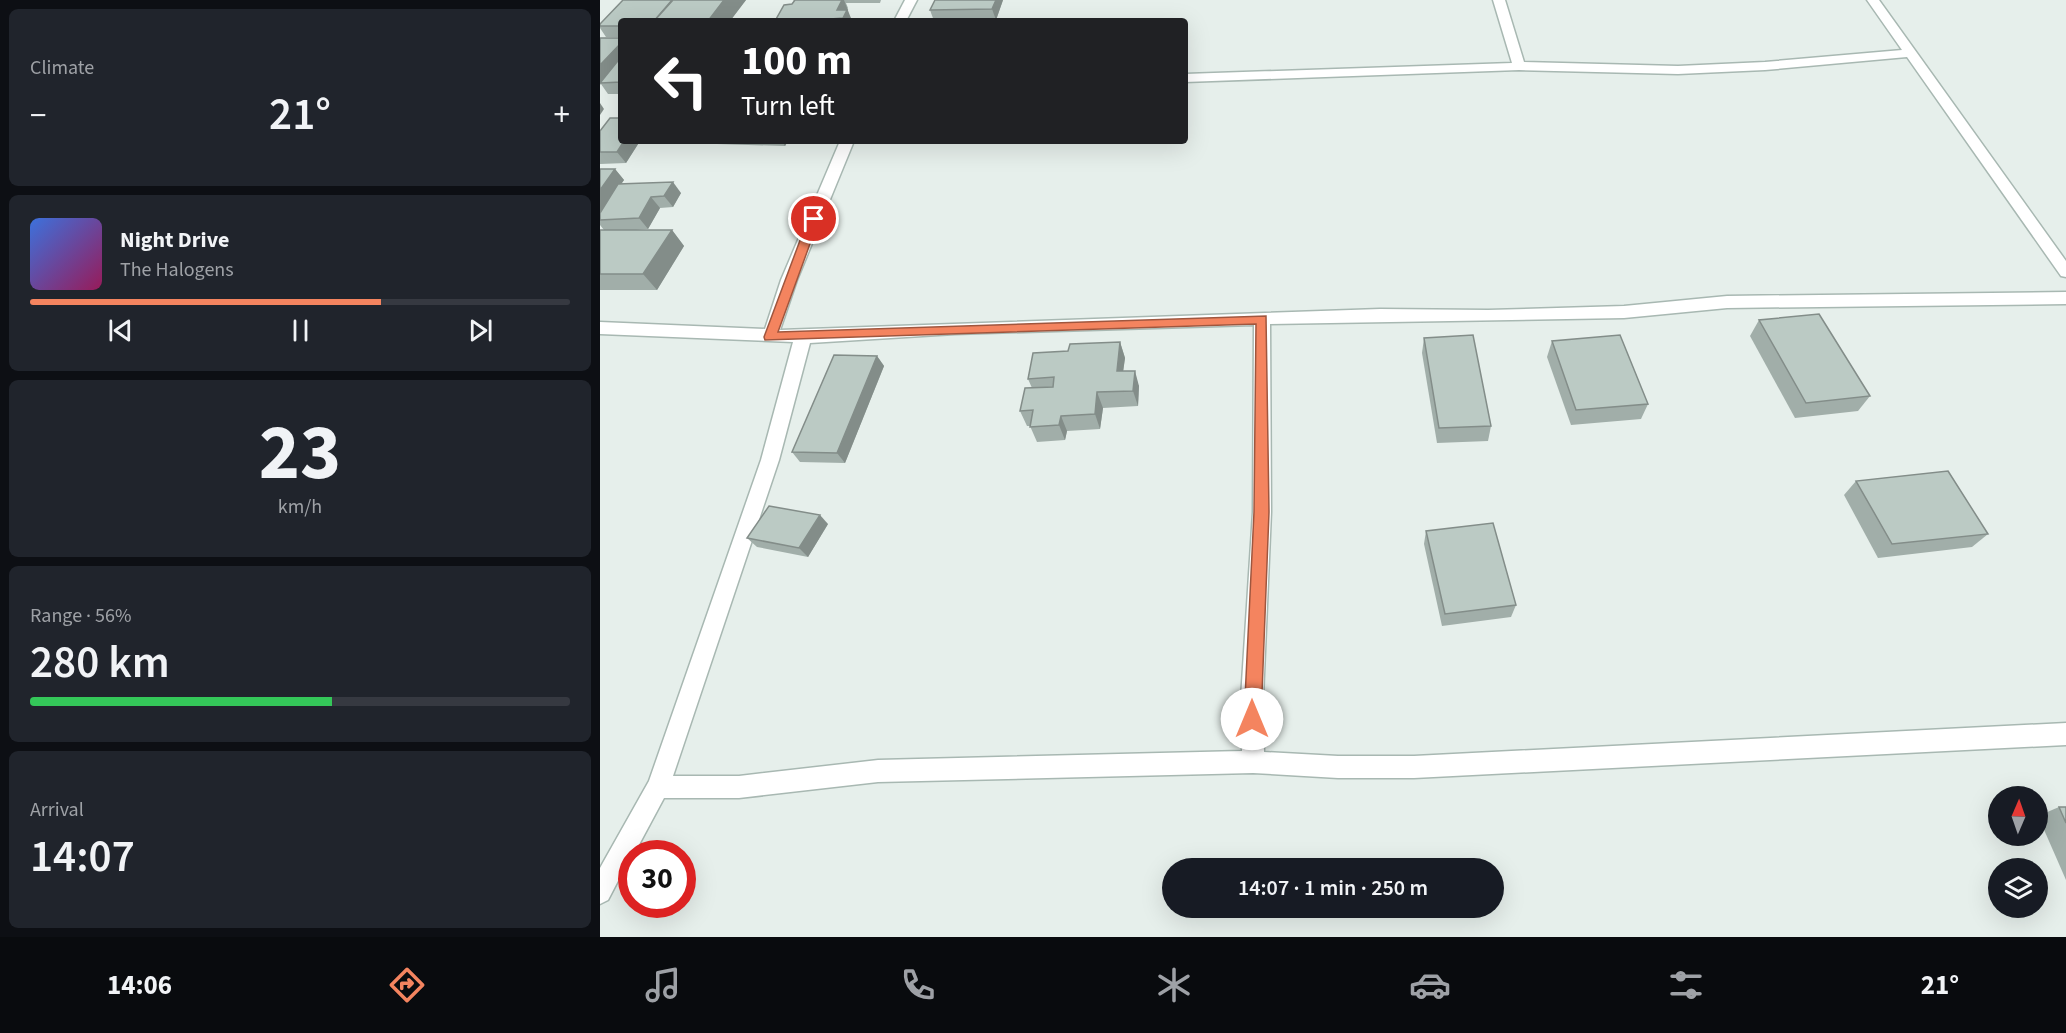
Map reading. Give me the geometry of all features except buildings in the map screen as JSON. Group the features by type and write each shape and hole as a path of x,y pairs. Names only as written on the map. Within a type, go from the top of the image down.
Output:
{"street":[{"path":"902,18 911,0"},
{"path":"1499,0 1519,66"},
{"path":"1873,0 2066,272"},
{"path":"1188,78 1519,66 1678,70 1765,66 1911,53"},
{"path":"770,337 789,280 846,144"},
{"path":"600,328 803,338 955,328 1624,312 1770,301 2066,298"},
{"path":"1253,762 1252,698 1262,512 1262,320"},
{"path":"600,892 658,787 770,460 803,338"},
{"path":"658,787 739,787 878,771 1253,762 1338,767 1414,767 2066,734"}],"route":[{"path":"814,219 789,280 770,337 803,338 955,328 1262,320 1262,512 1252,719"}]}
